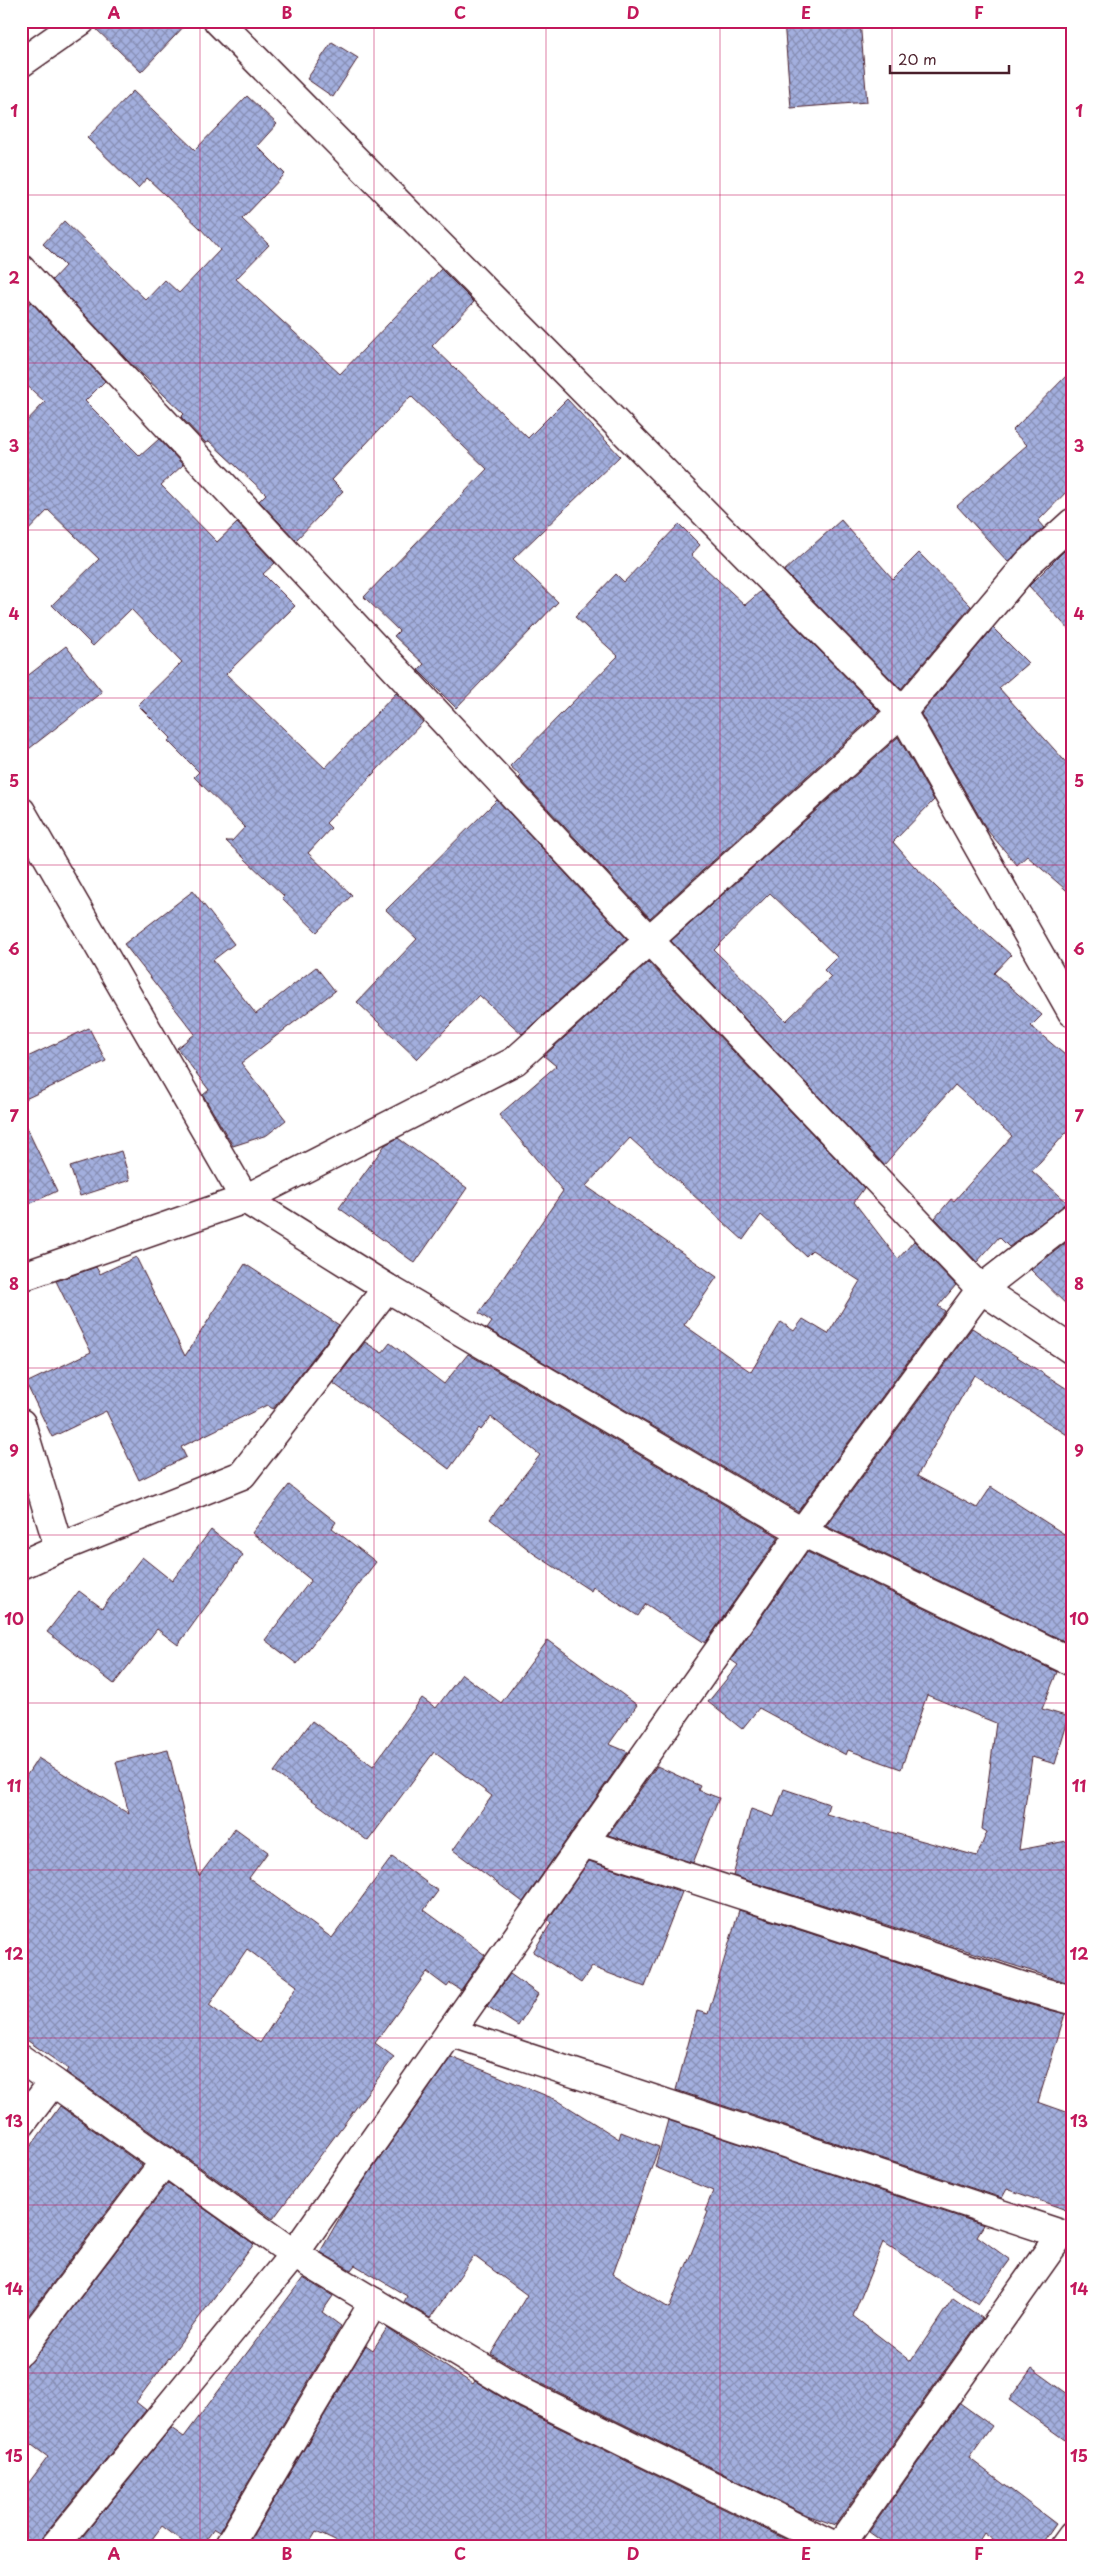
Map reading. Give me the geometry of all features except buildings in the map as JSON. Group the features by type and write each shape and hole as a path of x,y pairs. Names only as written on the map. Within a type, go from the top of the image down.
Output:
{"street":[{"path":"21,63 50,29 81,21"},
{"path":"218,21 902,712 1072,1012"},
{"path":"21,269 649,940 981,1289 1072,1350"},
{"path":"21,1277 245,1199 515,1061 902,712 1029,562 1072,522"},
{"path":"21,810 245,1199 387,1288 802,1532 1072,1662"},
{"path":"54,2547 294,2254 802,1532 981,1289 1072,1218"},
{"path":"21,1565 242,1475 387,1288"},
{"path":"21,1423 59,1548"},
{"path":"583,1843 1024,1987 1072,2000"},
{"path":"21,2059 294,2254 526,2394 838,2547 1066,2224 450,2032"},
{"path":"21,2124 53,2082"},
{"path":"21,2351 164,2161"},
{"path":"228,2547 374,2302"}]}
